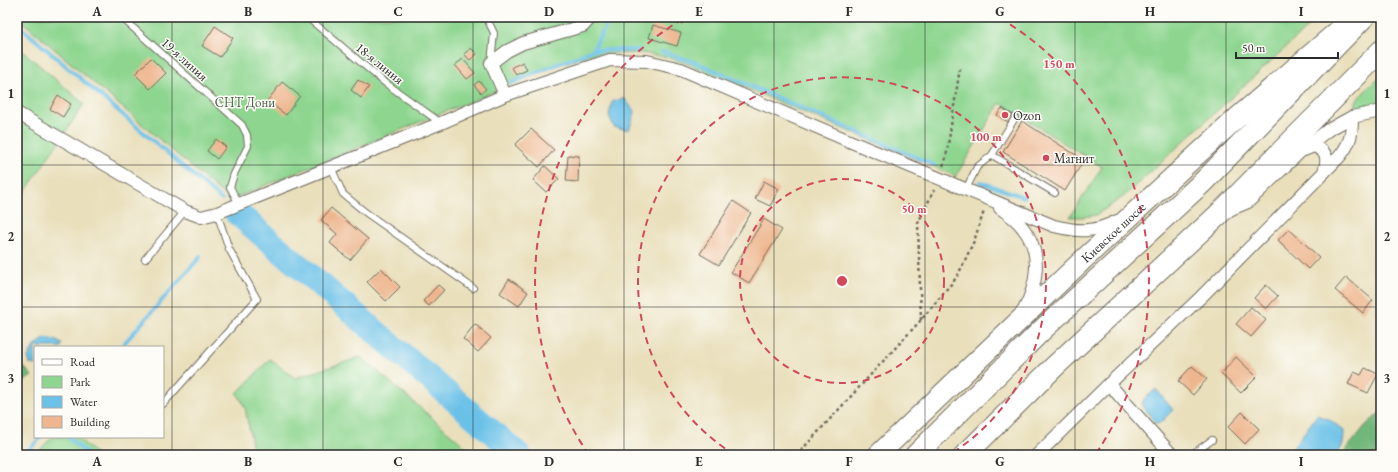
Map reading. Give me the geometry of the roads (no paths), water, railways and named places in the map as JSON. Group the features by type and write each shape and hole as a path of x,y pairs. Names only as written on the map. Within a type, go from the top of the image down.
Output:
{"highway":[{"path":"916,455 1041,331 1203,182 1364,17"},
{"path":"965,455 1055,366 1218,215 1381,51"}],"main road":[{"name":"Киевское шоссе","path":"878,455 1135,212 1238,117 1354,17"}],"street":[{"path":"505,95 491,63 507,51 523,43 582,26 591,17"},
{"path":"17,113 185,211 201,217 216,213 331,168 505,95 610,60 647,61 681,69 939,179 1054,226 1078,231 1098,230 1135,212"},
{"path":"1218,215 1248,202 1301,151 1328,130 1352,117 1381,111"},
{"path":"1037,455 1201,297 1340,156 1348,145 1352,130 1352,117"},
{"path":"1301,151 1314,146 1320,149 1325,154 1327,162 1324,172"},
{"path":"988,199 1016,220 1025,230 1030,239 1036,260 1034,285 1030,298 1010,330"},
{"path":"1109,384 1172,455"}],"lane":[{"name":"19-я линия","path":"121,17 242,125 247,135 248,146 234,174 230,187 239,204"},
{"name":"18-я линия","path":"307,17 384,82 441,123"},
{"path":"486,17 494,33 491,63"},
{"path":"966,189 977,167 992,156 1014,118"},
{"path":"992,156 1055,193"},
{"path":"331,168 343,194 365,212 473,288"},
{"path":"145,259 185,211"},
{"path":"164,403 257,299 229,250 216,213"},
{"path":"1191,455 1212,440"}],"water":[{"path":"624,98 635,112 629,130 614,127 609,116 612,102"},
{"path":"46,338 55,340 62,344 61,346 34,346"},
{"path":"34,346 34,365 30,364 28,357"},
{"path":"1156,389 1173,410 1160,423 1155,423 1142,404 1144,399"},
{"path":"1317,415 1329,419 1344,431 1343,444 1338,453 1336,455 1288,455"}],"waterway":[{"path":"593,50 610,17"},
{"path":"17,24 222,200"},
{"path":"511,83 593,50 638,50"},
{"path":"662,52 697,63 934,165"},
{"path":"980,182 1024,197"},
{"path":"237,213 519,455"},
{"path":"122,346 200,257"},
{"path":"24,455 40,438"},
{"path":"69,438 88,455"}],"place":[{"name":"Ozon","path":"1005,115"},
{"name":"Магнит","path":"1046,158"}],"park label":[{"name":"СНТ Дони","path":"245,102"}]}
